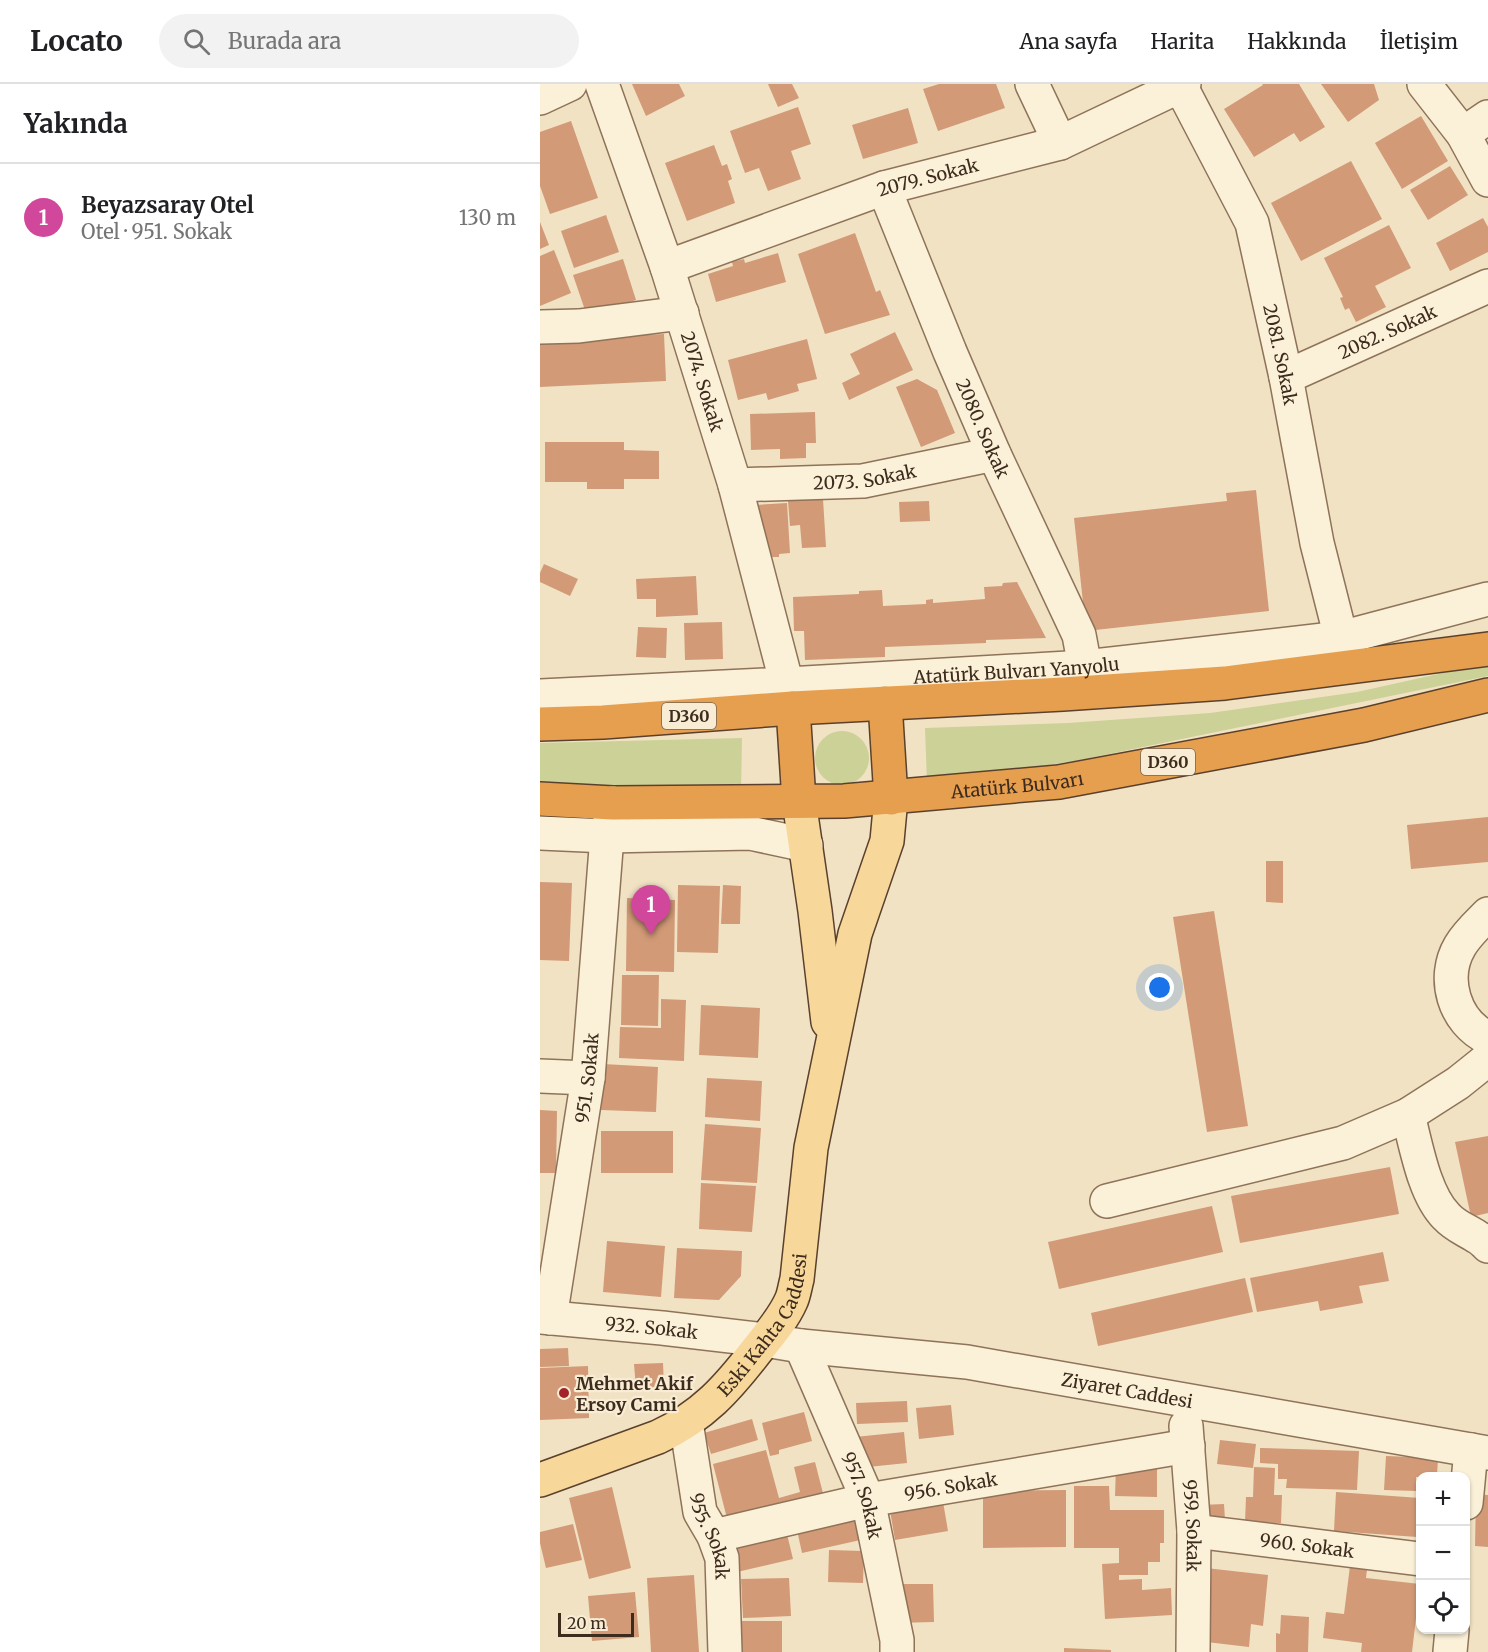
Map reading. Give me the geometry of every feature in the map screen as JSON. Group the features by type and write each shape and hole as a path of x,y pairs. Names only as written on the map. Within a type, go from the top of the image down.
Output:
{"highway":[{"name":"D360","path":"540,724 603,722 790,696 885,703 1225,683 1488,649"},
{"name":"Atatürk Bulvarı","path":"540,799 613,803 844,801 1059,782 1364,725 1488,694"},
{"path":"790,696 799,801"},
{"path":"885,703 891,798"}],"main road":[{"name":"Eski Kahta Caddesi","path":"540,1480 658,1437 686,1422 724,1391 765,1340 792,1300 797,1279 811,1148 855,934 887,841 891,798"},
{"path":"799,801 815,911 831,1053"}],"street":[{"path":"540,98 570,84"},
{"name":"2074. Sokak","path":"602,84 667,267 735,485 790,696"},
{"path":"1032,84 1060,143"},
{"path":"1424,84 1475,125 1488,180"},
{"name":"2079. Sokak","path":"667,267 884,188 1060,143 1182,86"},
{"name":"2081. Sokak","path":"1182,86 1252,223 1286,377 1317,543 1341,638"},
{"name":"2080. Sokak","path":"884,188 994,454 1079,635 1085,667"},
{"name":"2082. Sokak","path":"1286,377 1488,286"},
{"path":"540,327 579,326 682,313"},
{"name":"2073. Sokak","path":"735,485 863,481 994,454"},
{"name":"Atatürk Bulvarı Yanyolu","path":"540,696 790,696 1085,667 1341,638 1488,599"},
{"name":"951. Sokak","path":"545,1318 588,1078 608,836 613,803"},
{"path":"540,833 608,836 750,832 806,845"},
{"path":"1488,914 1457,951 1451,972 1451,987 1454,1001 1461,1015 1471,1027 1488,1038"},
{"path":"1107,1201 1343,1143 1408,1115 1458,1083 1488,1059"},
{"path":"540,1076 588,1078"},
{"path":"1408,1115 1427,1185 1437,1206 1454,1224 1478,1237 1488,1246"},
{"name":"932. Sokak","path":"545,1318 765,1340"},
{"name":"Ziyaret Caddesi","path":"765,1340 801,1346 967,1362 1480,1451"},
{"name":"957. Sokak","path":"801,1346 868,1500 897,1640 897,1652"},
{"name":"959. Sokak","path":"1184,1401 1194,1531 1193,1652"},
{"name":"955. Sokak","path":"686,1422 700,1512 714,1536 722,1558 725,1652"},
{"name":"956. Sokak","path":"714,1536 868,1500 1188,1446"},
{"path":"1470,1488 1480,1451"},
{"name":"960. Sokak","path":"1194,1531 1416,1559"},
{"path":"1450,1652 1452,1634"}],"green space":[{"path":"1488,663 1488,676 1075,761 927,783 925,728 1068,723 1210,713 1357,692"},
{"path":"842,731 852,733 861,739 867,748 869,758 867,768 861,777 852,783 842,785 832,783 823,777 817,768 815,758 817,748 823,739 832,733"},
{"path":"742,738 741,794 540,785 540,743"}],"building":[{"path":"632,84 679,84 685,96 646,116"},
{"path":"768,84 792,84 799,98 778,107"},
{"path":"939,84 996,84 1005,108 938,131 923,89"},
{"path":"1262,84 1299,84 1325,127 1300,142 1294,133 1254,157 1224,109"},
{"path":"1321,84 1374,84 1379,100 1348,122"},
{"path":"798,107 811,144 791,151 801,179 768,191 759,168 745,173 730,131"},
{"path":"908,108 918,143 863,159 852,125"},
{"path":"1421,116 1448,161 1402,189 1375,143"},
{"path":"571,121 598,198 550,214 540,186 540,132"},
{"path":"714,145 722,166 727,164 732,179 728,181 735,203 687,221 665,163"},
{"path":"1351,161 1382,219 1301,261 1271,203"},
{"path":"1450,166 1468,195 1428,220 1410,190"},
{"path":"606,215 619,252 574,268 561,231"},
{"path":"1483,218 1488,227 1488,252 1450,271 1436,243"},
{"path":"540,222 549,245 540,249"},
{"path":"1389,225 1411,268 1375,286 1386,307 1356,322 1349,308 1345,310 1340,298 1343,297 1324,258"},
{"path":"855,233 876,292 880,290 890,315 825,334 798,254"},
{"path":"554,250 571,293 540,306 540,256"},
{"path":"778,253 786,282 716,302 708,274 733,266 732,262 744,259 745,263"},
{"path":"623,259 636,300 587,316 573,275"},
{"path":"895,332 913,370 849,400 842,383 860,374 850,354"},
{"path":"664,334 666,381 540,387 540,340"},
{"path":"807,339 817,379 797,384 799,391 768,400 766,393 738,400 728,360"},
{"path":"917,379 937,390 955,433 921,447 896,387"},
{"path":"815,412 816,443 806,443 806,458 780,459 780,449 751,450 750,414"},
{"path":"545,442 624,442 624,450 659,451 659,479 624,479 624,489 587,489 587,482 545,482"},
{"path":"1256,490 1269,611 1086,631 1074,518 1227,501 1226,493"},
{"path":"823,499 826,547 802,548 800,525 790,526 788,501"},
{"path":"929,501 930,521 900,522 899,502"},
{"path":"787,503 790,553 779,554 779,557 762,557 755,505"},
{"path":"544,564 578,579 570,596 540,582 540,573"},
{"path":"696,576 698,615 656,617 656,599 637,599 636,579"},
{"path":"1017,582 1046,638 885,647 885,657 805,660 804,631 794,631 793,597 859,594 859,591 882,590 883,606 926,604 926,600 933,599 933,603 985,599 984,587"},
{"path":"722,622 723,659 685,660 684,623"},
{"path":"638,627 667,628 666,658 636,657"},
{"path":"1488,817 1488,862 1411,869 1407,825"},
{"path":"1266,861 1283,861 1283,903 1266,902"},
{"path":"540,882 572,883 569,961 540,960"},
{"path":"678,885 720,886 718,953 677,952"},
{"path":"723,885 741,886 740,924 721,924"},
{"path":"627,898 675,900 674,972 626,971"},
{"path":"1214,911 1248,1126 1207,1132 1173,917"},
{"path":"622,975 659,975 658,1026 621,1025"},
{"path":"661,999 686,1000 684,1061 619,1058 620,1027 661,1028"},
{"path":"701,1005 760,1008 758,1058 699,1055"},
{"path":"603,1064 658,1067 656,1112 601,1110"},
{"path":"707,1078 762,1081 760,1121 705,1117"},
{"path":"540,1110 557,1111 556,1173 540,1173"},
{"path":"705,1124 761,1128 757,1183 701,1180"},
{"path":"601,1131 673,1131 673,1173 601,1173"},
{"path":"1488,1136 1488,1213 1471,1217 1455,1142"},
{"path":"1390,1167 1399,1214 1240,1243 1231,1196"},
{"path":"701,1183 756,1186 752,1232 699,1229"},
{"path":"1212,1206 1223,1252 1059,1289 1048,1242"},
{"path":"607,1241 665,1246 661,1297 603,1292"},
{"path":"677,1248 742,1251 741,1276 719,1300 674,1298"},
{"path":"1383,1252 1389,1281 1359,1286 1363,1303 1320,1311 1318,1301 1257,1312 1250,1278"},
{"path":"1245,1278 1253,1312 1098,1346 1091,1313"},
{"path":"568,1348 569,1366 540,1367 540,1349"},
{"path":"663,1363 664,1387 636,1388 634,1364"},
{"name":"Mehmet Akif Ersoy Cami","path":"588,1366 589,1418 540,1420 540,1368"},
{"path":"907,1401 908,1422 857,1424 856,1403"},
{"path":"951,1405 954,1435 919,1439 916,1408"},
{"path":"804,1412 812,1441 779,1450 779,1454 770,1456 762,1423"},
{"path":"752,1419 758,1440 711,1454 704,1433"},
{"path":"904,1432 907,1463 858,1468 855,1437"},
{"path":"1220,1440 1256,1444 1253,1468 1217,1464"},
{"path":"1260,1448 1359,1451 1357,1490 1286,1488 1287,1479 1278,1479 1278,1464 1260,1463"},
{"path":"766,1450 779,1498 800,1492 794,1467 815,1462 825,1501 729,1526 713,1464"},
{"path":"1386,1456 1438,1458 1437,1472 1416,1472 1416,1491 1384,1490"},
{"path":"1116,1465 1157,1465 1157,1497 1115,1496"},
{"path":"1254,1467 1275,1468 1274,1495 1282,1495 1281,1523 1245,1522 1246,1497 1253,1497"},
{"path":"1074,1486 1109,1486 1110,1510 1164,1510 1164,1543 1160,1543 1160,1562 1148,1562 1148,1575 1119,1575 1119,1580 1142,1579 1142,1590 1171,1588 1172,1615 1105,1619 1102,1564 1119,1563 1119,1548 1074,1548"},
{"path":"612,1487 631,1568 589,1579 569,1498"},
{"path":"941,1490 948,1531 895,1540 888,1499"},
{"path":"1066,1490 1066,1547 983,1548 983,1491"},
{"path":"1336,1492 1416,1498 1416,1537 1334,1531"},
{"path":"1476,1494 1488,1495 1488,1547 1475,1546"},
{"path":"1224,1504 1225,1520 1202,1521 1201,1505"},
{"path":"857,1506 865,1539 802,1553 795,1521"},
{"path":"573,1524 582,1560 546,1568 540,1543 540,1532"},
{"path":"786,1530 793,1559 737,1572 731,1543"},
{"path":"829,1550 864,1551 863,1583 828,1582"},
{"path":"1351,1558 1368,1560 1366,1578 1416,1584 1416,1618 1412,1652 1361,1652 1362,1643 1323,1638 1326,1612 1344,1614"},
{"path":"1206,1568 1268,1575 1263,1626 1251,1624 1249,1647 1198,1641"},
{"path":"694,1575 699,1652 651,1652 647,1578"},
{"path":"789,1578 791,1616 743,1618 741,1579"},
{"path":"894,1584 933,1584 934,1622 895,1623"},
{"path":"635,1592 639,1637 592,1641 588,1596"},
{"path":"1281,1615 1309,1617 1308,1652 1276,1652 1276,1633 1280,1634"},
{"path":"738,1621 782,1621 782,1652 738,1652"},
{"path":"1064,1648 1111,1650 1111,1652 1064,1652"}],"place":[{"name":"Beyazsaray Otel","path":"651,935"},
{"name":"Mehmet Akif Ersoy Cami","path":"564,1393"}]}
